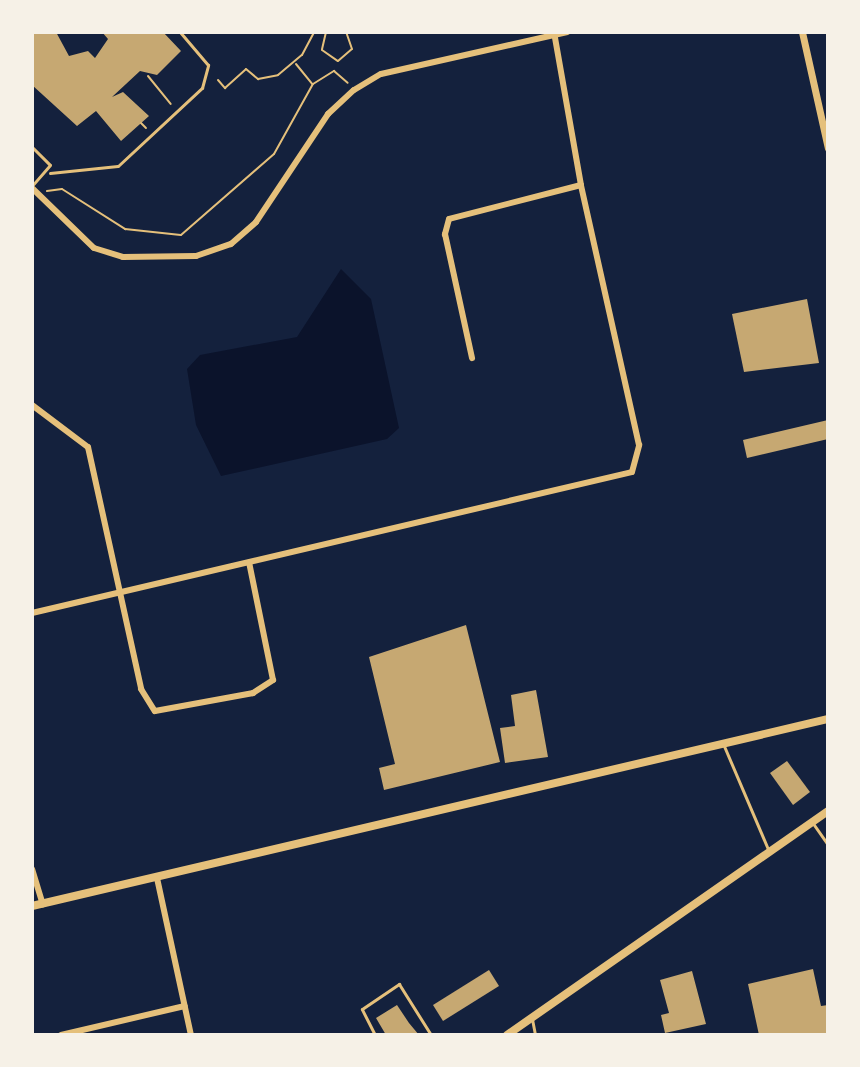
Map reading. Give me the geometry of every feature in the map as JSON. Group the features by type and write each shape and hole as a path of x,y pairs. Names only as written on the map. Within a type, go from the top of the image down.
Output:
{"main road":[{"path":"32,906 828,719"},
{"path":"507,1035 828,811"}],"street":[{"path":"32,187 94,248 123,257 196,256 231,244 256,222 328,114 354,90 381,74 567,32"},
{"path":"802,32 828,148"},
{"path":"32,613 632,472 639,445 581,185 554,33"},
{"path":"472,358 445,234 449,219 581,185"},
{"path":"32,405 85,440 141,689 155,711 253,693 273,673 249,562"},
{"path":"32,869 43,904"},
{"path":"157,878 191,1035"},
{"path":"61,1035 185,1006"}],"lane":[{"path":"32,187 50,173 118,166 202,88 208,65 180,32"},
{"path":"32,147 50,173"},
{"path":"723,743 752,826 770,852"},
{"path":"812,822 828,845"},
{"path":"375,1035 362,1009 399,984 431,1035"},
{"path":"532,1019 535,1035"}],"path":[{"path":"218,80 225,88 243,74 266,79 295,63 314,32"},
{"path":"326,32 322,50 334,61 334,71 350,85"},
{"path":"334,61 352,49 346,32"},
{"path":"295,63 313,84"},
{"path":"44,187 65,190 111,224 181,235 274,154 313,84 334,71"},
{"path":"148,76 171,104"},
{"path":"141,123 146,128"}],"water":[{"path":"341,269 371,299 399,428 387,439 221,476 196,425 187,369 200,355 297,337"}],"building":[{"path":"32,32 56,32 69,56 88,51 95,58 108,39 102,32 163,32 181,51 157,75 140,71 112,97 123,92 149,116 121,141 96,111 77,126 32,85"},
{"path":"807,299 819,363 744,372 732,314"},
{"path":"828,420 828,439 747,458 743,440"},
{"path":"466,625 500,762 384,790 379,768 395,764 369,657"},
{"path":"536,690 548,757 505,763 500,728 515,726 511,695"},
{"path":"787,761 810,792 793,805 770,773"},
{"path":"813,969 821,1006 828,1005 828,1035 759,1035 748,984"},
{"path":"489,970 499,986 443,1021 433,1005"},
{"path":"692,971 706,1024 665,1033 661,1015 669,1013 660,980"},
{"path":"397,1005 419,1035 386,1035 376,1018"}]}
